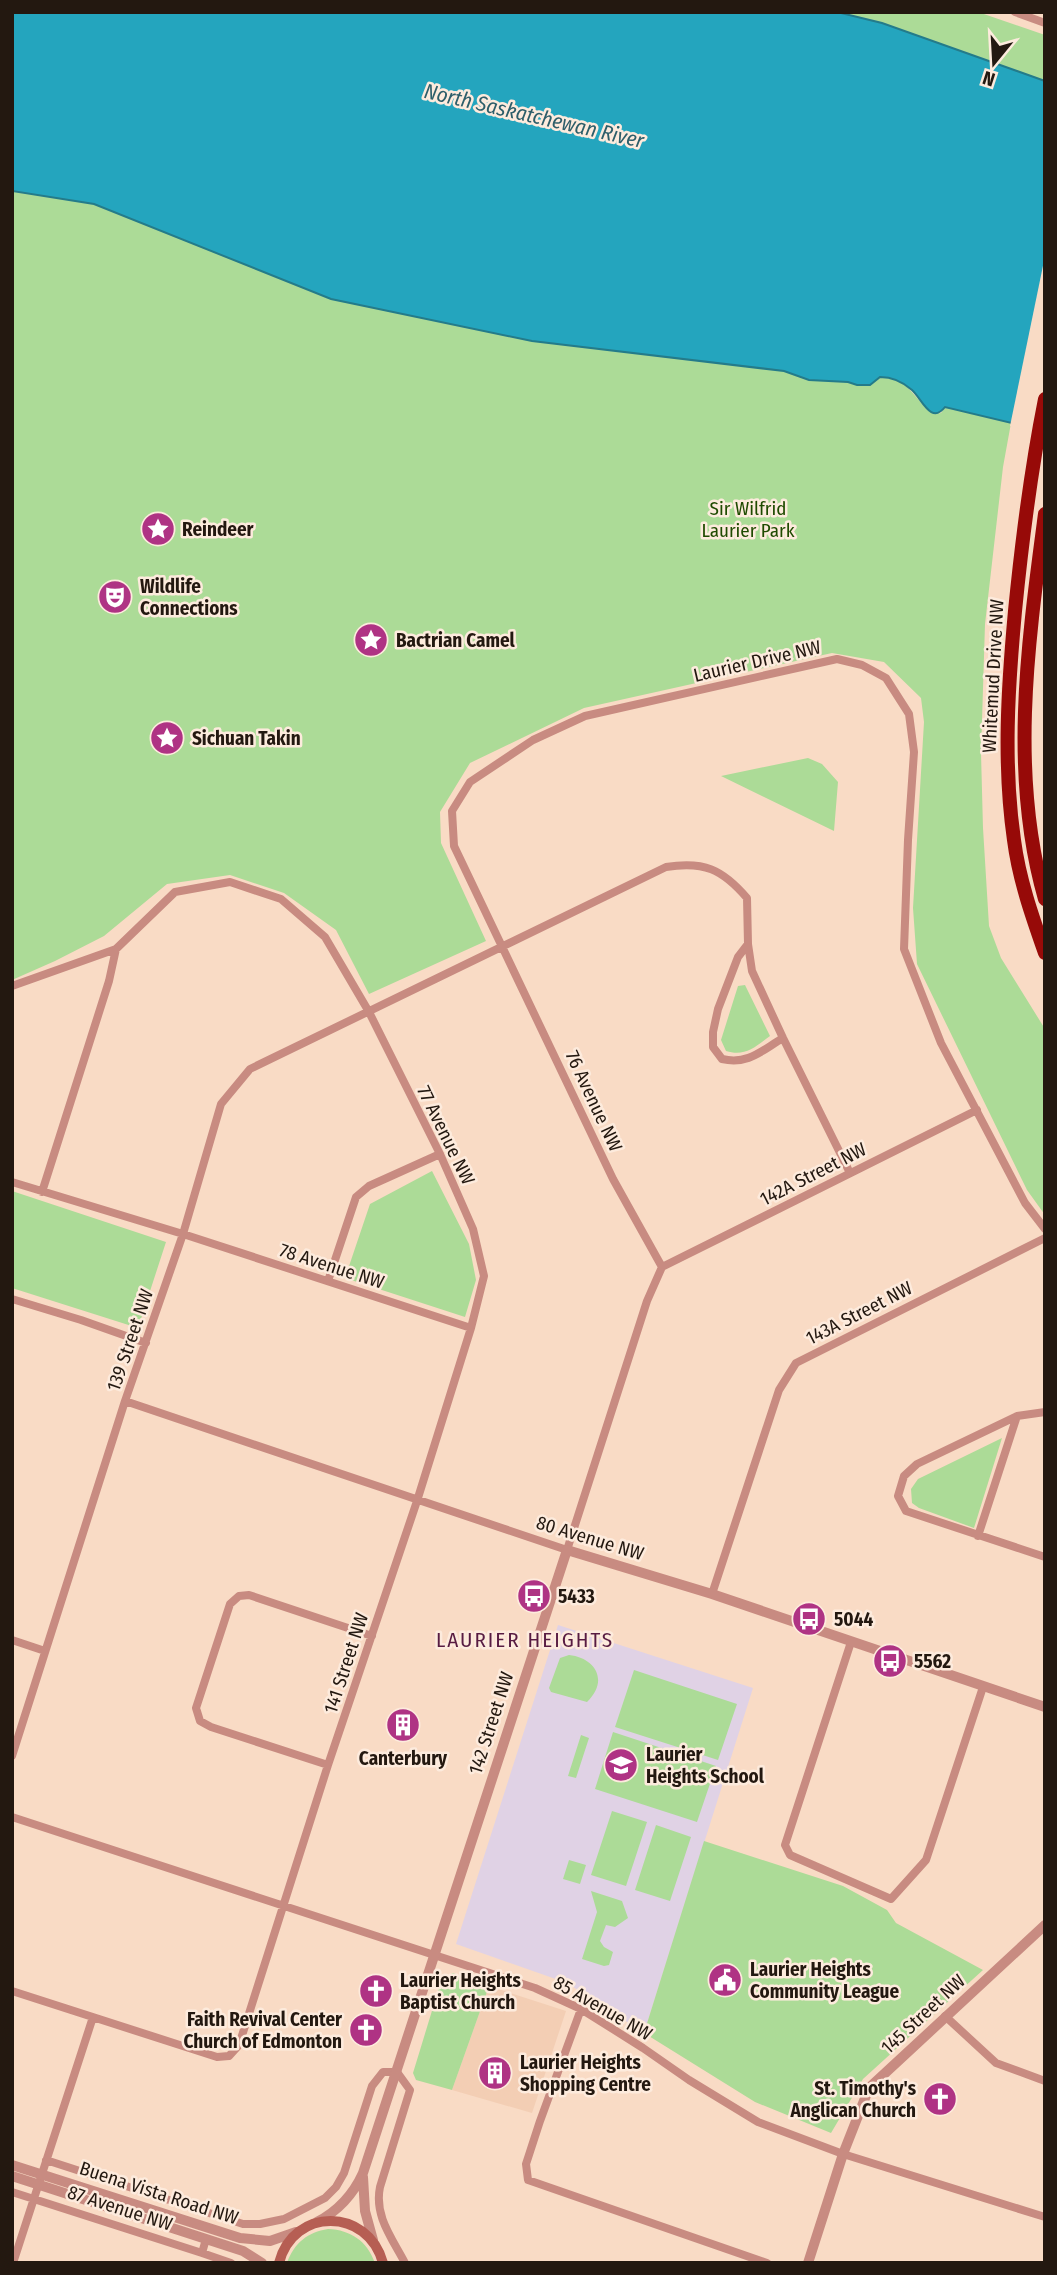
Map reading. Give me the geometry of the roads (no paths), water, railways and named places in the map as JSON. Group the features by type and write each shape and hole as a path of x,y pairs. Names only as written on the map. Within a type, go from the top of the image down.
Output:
{"highway":[{"name":"Whitemud Drive NW","path":"1045,399 1032,476 1012,642 1007,755 1014,842 1026,895 1045,953"},
{"name":"Whitemud Drive NW","path":"1045,514 1031,634 1024,775 1030,831 1045,899"}],"main road":[{"path":"279,2263 286,2244 296,2232 326,2221 342,2222 363,2230 373,2240 383,2260"}],"street":[{"path":"1015,12 1045,23"},
{"name":"Laurier Drive NW","path":"501,945 454,846 452,811 470,782 533,740 585,716 837,659 862,665 886,678 909,713 914,753 906,868 904,949 941,1042 1025,1203 1045,1229"},
{"path":"369,1012 501,945 666,867 687,864 710,869 732,880 747,898 748,944 752,971 850,1173"},
{"name":"77 Avenue NW","path":"116,949 175,892 230,881 281,898 325,937 369,1012 440,1154 473,1229 484,1276"},
{"path":"748,944 738,957 718,1009 713,1047 722,1059 737,1063 783,1038"},
{"name":"76 Avenue NW","path":"501,945 613,1179 662,1267"},
{"path":"12,986 116,949"},
{"path":"42,1192 109,981 116,949"},
{"name":"139 Street NW","path":"12,1756 125,1401 183,1234 221,1104 250,1069 369,1012"},
{"name":"142A Street NW","path":"662,1267 977,1110"},
{"path":"328,1281 356,1197 369,1186 440,1154"},
{"name":"78 Avenue NW","path":"12,1182 183,1234 471,1328"},
{"name":"143A Street NW","path":"712,1594 779,1390 796,1363 1045,1238"},
{"name":"142 Street NW","path":"309,2226 342,2204 363,2174 647,1301 662,1267"},
{"name":"141 Street NW","path":"93,2017 217,2057 229,2056 239,2045 416,1501 471,1328 484,1276"},
{"path":"12,1300 146,1343"},
{"name":"80 Avenue NW","path":"125,1401 416,1501 712,1594 1045,1707"},
{"path":"1045,1412 1017,1416 917,1464 904,1476 898,1496 906,1511 1045,1557"},
{"path":"978,1536 1017,1416"},
{"path":"328,1765 200,1721 196,1708 230,1604 239,1596 250,1595 372,1636"},
{"path":"12,1640 46,1651"},
{"path":"851,1642 785,1846 790,1855 891,1899 926,1860 983,1687"},
{"name":"85 Avenue NW","path":"12,1817 536,1988 581,2009 688,2080 758,2122 844,2154 1045,2217"},
{"name":"145 Street NW","path":"808,2263 869,2088 945,2016 1041,1936 1045,1925"},
{"path":"12,1991 93,2017 13,2263"},
{"path":"581,2009 526,2164 528,2180 767,2263"},
{"path":"945,2016 996,2063 1045,2081"},
{"name":"Buena Vista Road NW","path":"46,2161 243,2224 268,2224 284,2219 331,2193 344,2173 372,2086 383,2072 397,2072"},
{"path":"397,2072 410,2090 378,2200 382,2222 405,2263"},
{"name":"Buena Vista Road NW","path":"12,2165 40,2179 243,2251 262,2263"},
{"name":"142 Street NW","path":"363,2174 365,2211 373,2240"},
{"name":"Buena Vista Road NW","path":"12,2176 40,2179 250,2240 270,2241 296,2232"},
{"name":"87 Avenue NW","path":"12,2192 202,2253"},
{"path":"206,2239 202,2253 231,2263"}],"water":[{"name":"North Saskatchewan River","path":"12,12 837,12 882,23 1045,81 1045,431 945,407 940,412 931,412 909,387 889,378 880,377 870,385 857,385 809,380 784,371 532,341 331,299 94,204 12,191"}],"place":[{"name":"Reindeer","path":"158,529"},
{"name":"Wildlife Connections","path":"115,597"},
{"name":"Bactrian Camel","path":"371,640"},
{"name":"Sichuan Takin","path":"167,738"},
{"name":"5433","path":"534,1596"},
{"name":"5044","path":"809,1619"},
{"name":"5562","path":"890,1661"},
{"name":"Canterbury","path":"403,1725"},
{"name":"Laurier Heights School","path":"621,1765"},
{"name":"Laurier Heights Community League","path":"725,1980"},
{"name":"Laurier Heights Baptist Church","path":"376,1991"},
{"name":"Faith Revival Center Church of Edmonton","path":"366,2030"},
{"name":"Laurier Heights Shopping Centre","path":"495,2073"},
{"name":"St. Timothy's Anglican Church","path":"940,2099"}],"district":[{"name":"LAURIER HEIGHTS","path":"525,1640"}],"park label":[{"name":"Sir Wilfrid Laurier Park","path":"748,519"}]}
